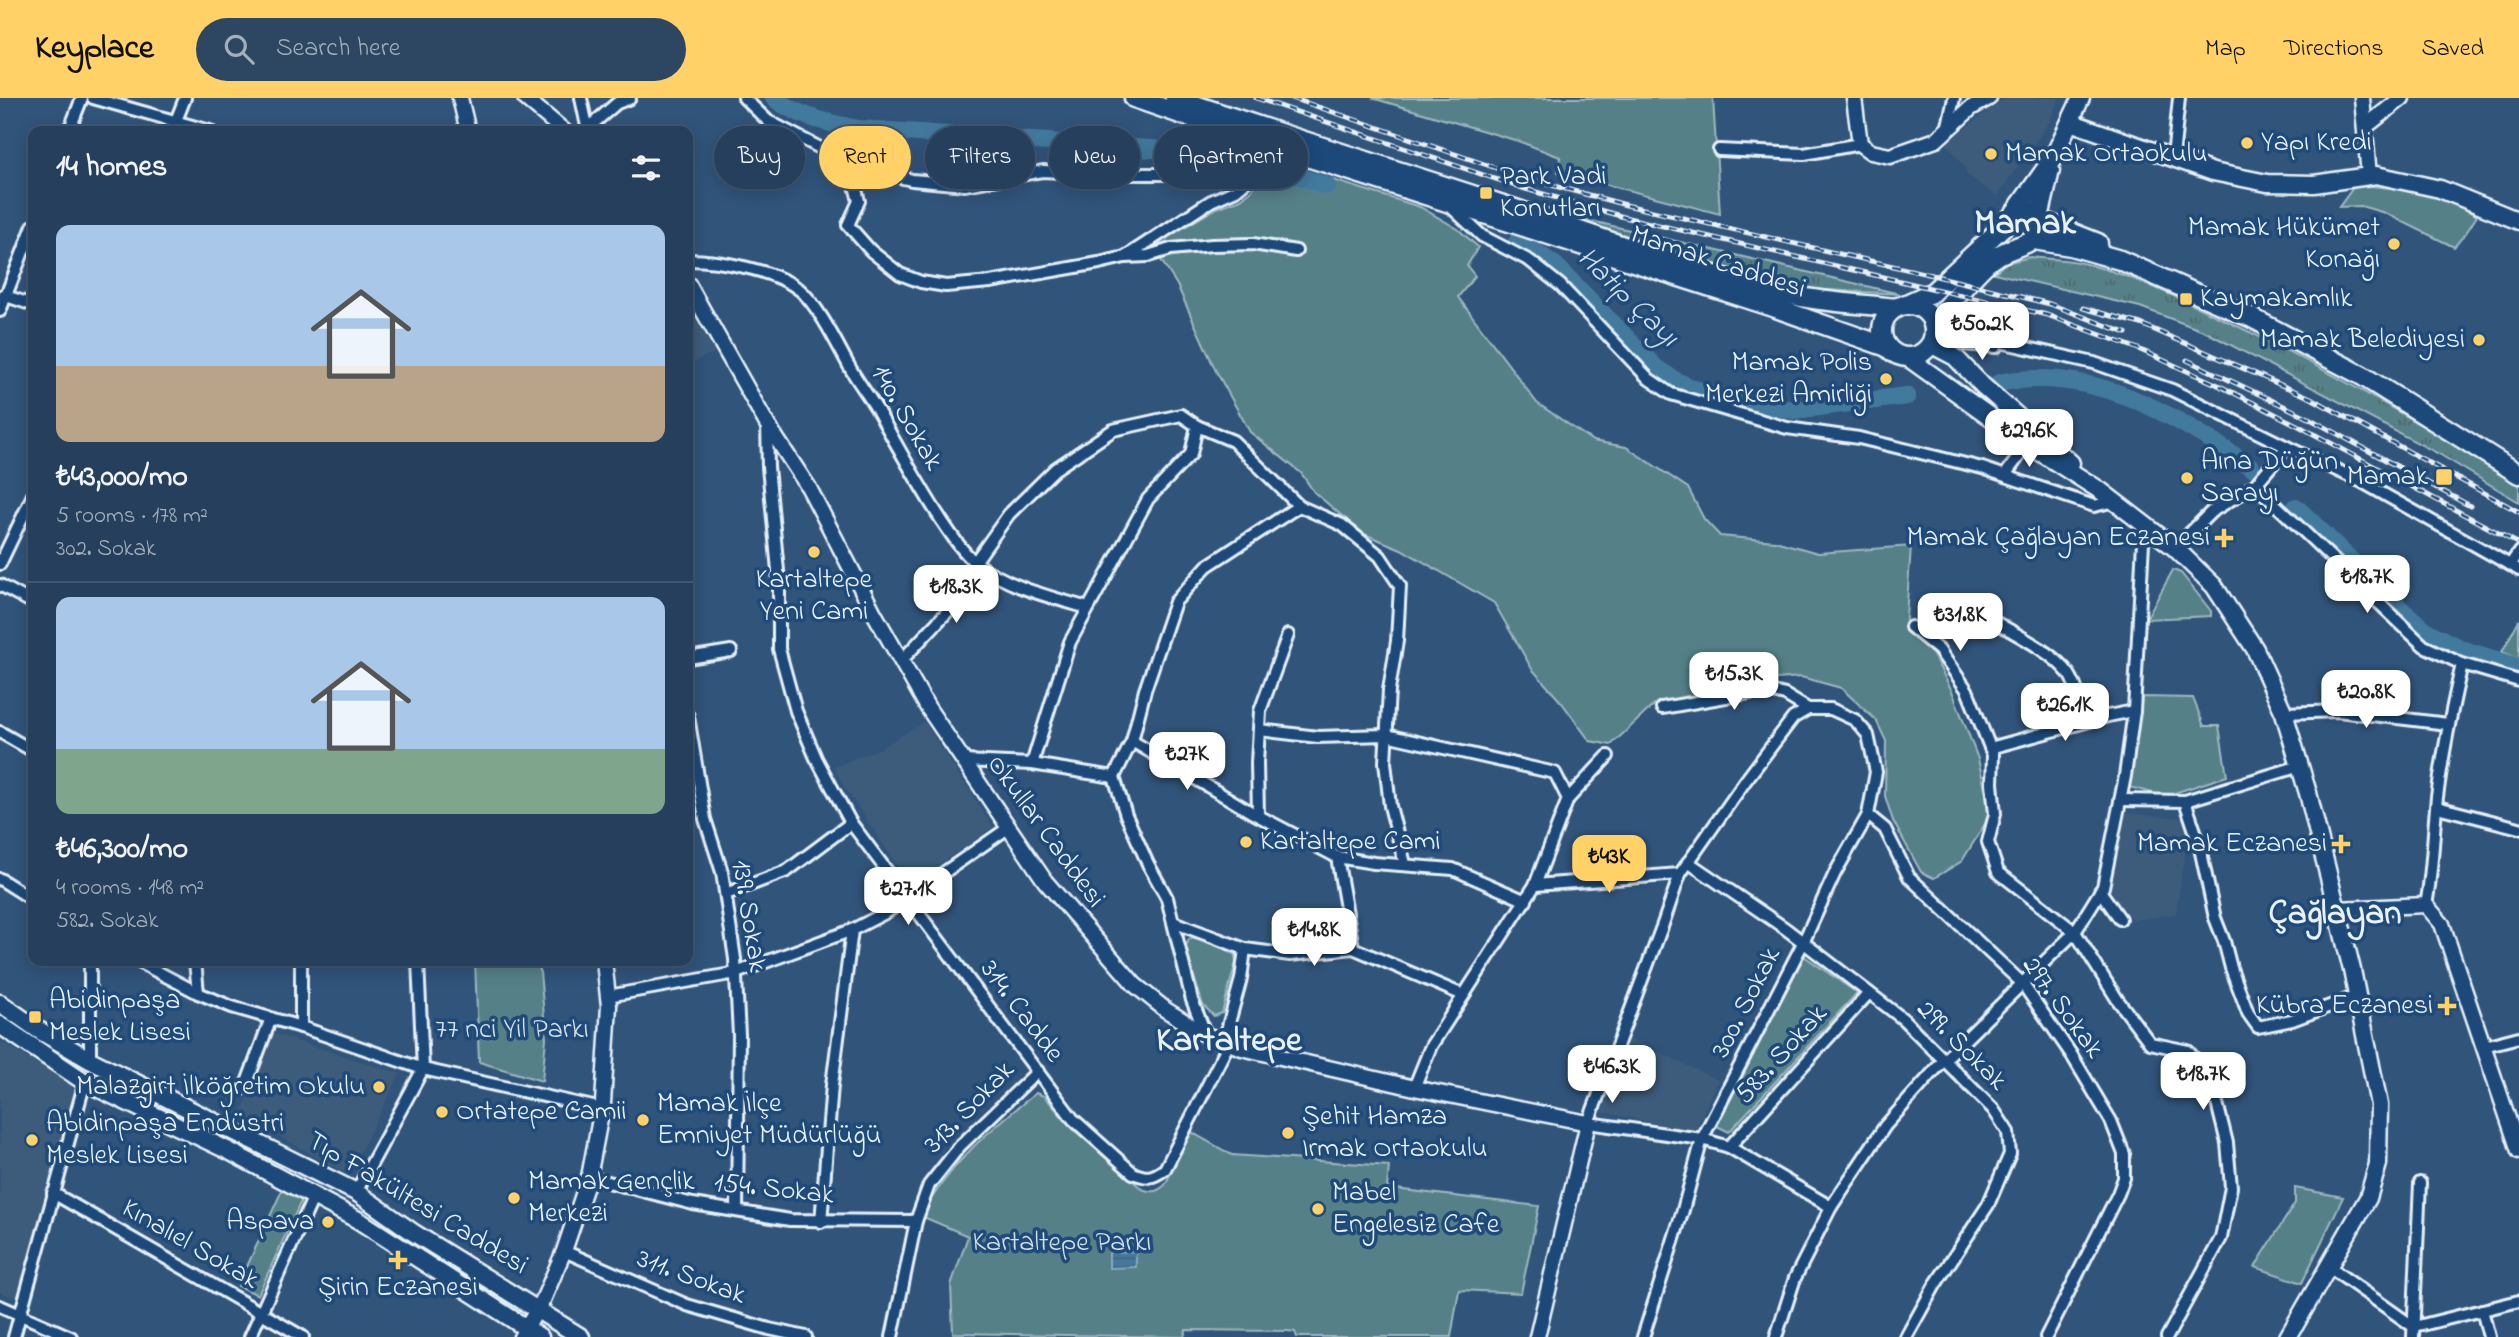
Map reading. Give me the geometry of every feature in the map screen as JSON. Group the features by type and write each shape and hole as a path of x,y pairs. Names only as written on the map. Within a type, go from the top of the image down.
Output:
{"main road":[{"name":"Mamak Caddesi","path":"1134,98 1201,126"},
{"name":"Mamak Caddesi","path":"1175,98 1704,272 1837,304 1900,307 1933,292 2011,218 2051,162"},
{"path":"2081,98 2051,162 2040,219 2041,228 2031,241 2011,247 1988,261 1932,334 1922,353 1900,356 1887,347 1882,333 1882,326 1889,313 1900,307 1920,308 1926,312 1932,334 1983,386 2101,491"},
{"path":"2070,122 2213,172 2267,183 2314,184 2376,175 2440,189 2519,221"},
{"name":"Mamak Caddesi","path":"1308,164 1448,203 1773,307 1887,347"},
{"path":"2519,463 2366,366 2302,332 2206,287 2040,219 2026,210 2016,212 2011,218 2010,232 2017,240 2071,246 2120,260 2252,317 2361,375 2519,474"},
{"path":"1907,357 2028,444 2101,491 2175,548 2214,586 2255,649 2284,713 2337,909 2379,1105 2378,1164 2368,1198 2288,1337"},
{"name":"Tıp Fakültesi Caddesi","path":"0,1003 37,1030 90,1060 356,1192 414,1233 581,1337"},
{"path":"0,1025 85,1082 229,1151 358,1220 523,1333 540,1337"}],"street":[{"path":"71,126 82,98"},
{"path":"93,98 171,126"},
{"path":"174,126 184,98"},
{"path":"460,98 467,126"},
{"path":"526,98 558,126"},
{"path":"581,98 587,126"},
{"path":"592,126 618,103 630,98"},
{"path":"744,98 768,121 819,147"},
{"path":"1854,98 1860,144"},
{"path":"1947,130 1954,98"},
{"path":"1719,150 1804,154 1860,144 1871,152 1889,156 1937,139 1971,107 1989,98"},
{"path":"2173,158 2179,98"},
{"path":"2362,98 2369,176"},
{"path":"2365,127 2402,98"},
{"path":"911,180 965,185 1043,171 1154,174"},
{"path":"856,189 859,201 848,225 872,251 900,274 921,282 946,286 989,282 1125,257 1148,256 1171,249 1253,244 1296,251"},
{"path":"1125,257 1211,201 1237,189"},
{"path":"1448,203 1482,236 1530,261 1560,285 1649,379 1671,394 1787,428 1860,438 2005,475 2094,506 2115,501"},
{"path":"0,311 3,295 28,238"},
{"name":"140. Sokak","path":"693,260 744,268 775,277 800,290 820,315 879,412 922,491 951,534 975,562 1021,588 1088,608"},
{"name":"Okullar Caddesi","path":"693,293 767,424 810,488 928,708 1045,881 1135,985 1166,1010 1206,1035 1226,1042 1414,1088 1588,1123"},
{"path":"3,295 28,303"},
{"path":"1932,334 2094,363 2172,390 2362,482 2515,567 2519,552"},
{"path":"901,661 948,611 975,562 1009,514 1055,469 1114,430 1181,415 1197,426 1233,441 1298,506 1342,525 1380,555 1400,586 1397,641 1385,735 1390,806 1405,864"},
{"name":"314. Cadde","path":"767,424 768,467 779,581 779,649 796,711 816,758 851,823 906,899 1085,1132 1133,1173 1144,1178 1154,1177 1165,1169 1226,1042 1245,949"},
{"path":"1032,764 1070,642 1148,499 1191,454 1197,426"},
{"path":"2005,475 2028,444"},
{"path":"2175,548 2211,512 2255,485 2287,447"},
{"path":"2255,485 2408,632 2442,656 2519,681"},
{"path":"0,564 28,505"},
{"path":"1206,1035 1192,1000 1167,898 1126,816 1114,777 1132,741 1145,690 1175,602 1206,566 1298,506"},
{"path":"1776,1337 1795,1278 1831,1207 1885,1126 1944,1060 2076,932 2103,887 2134,711 2144,523"},
{"path":"0,584 28,601"},
{"path":"1981,614 2040,649 2068,673 2077,690 2084,722"},
{"path":"1911,627 1939,650 1967,690 1993,755 1994,814 1988,842 1998,872 2076,932 2117,999 2150,1043 2188,1051 2202,1067 2216,1099 2227,1143 2231,1187 2221,1238 2167,1337"},
{"path":"1258,816 1260,711 1288,635"},
{"path":"693,657 731,651"},
{"path":"2426,905 2448,724 2462,664"},
{"name":"300. Sokak","path":"1643,1337 1702,1139 1803,943 1835,873 1868,815 1876,772 1868,735 1855,720 1831,709 1808,709 1785,695 1766,690 1662,708"},
{"path":"1540,1337 1588,1123 1680,874 1793,718 1808,709"},
{"path":"1990,748 2134,711"},
{"path":"2284,713 2338,711 2448,724"},
{"path":"1259,730 1318,737 1385,735 1555,773 1568,799"},
{"path":"0,732 28,748"},
{"path":"1132,741 1258,816 1337,857 1453,869 1526,901"},
{"name":"139. Sokak","path":"693,746 705,819 722,872 736,973 739,1035 737,1210"},
{"path":"1414,1088 1431,1046 1535,885 1568,799 1608,756"},
{"path":"963,761 1032,764 1114,777"},
{"path":"2120,800 2185,801 2300,766"},
{"path":"2185,801 2199,843 2215,918 2231,968 2248,1013 2258,1027 2292,1020 2357,996"},
{"path":"2437,807 2519,828"},
{"name":"297. Sokak","path":"1868,815 1885,829 1909,877 2022,983 2071,1054 2104,1110 2124,1154 2124,1178 2118,1194 2046,1337"},
{"path":"726,894 787,871 851,823"},
{"path":"608,996 736,973 852,930 906,899 1008,828"},
{"path":"1337,857 1353,948"},
{"name":"299. Sokak","path":"1688,862 1803,943 1903,1019 1993,1108 2008,1132 2010,1154 1989,1205 1934,1285 1906,1337"},
{"path":"1535,885 1680,874"},
{"path":"0,879 28,897"},
{"path":"2100,891 2120,919"},
{"path":"2337,909 2426,905"},
{"path":"2426,905 2442,924 2519,1151"},
{"path":"1173,922 1245,949 1290,955 1353,948 1463,995"},
{"path":"821,1222 832,1085 852,930"},
{"path":"90,966 90,1060"},
{"path":"147,966 232,1007 301,1027 423,1069 602,1110"},
{"path":"195,966 198,993"},
{"path":"300,966 301,1027"},
{"path":"356,1192 423,1069 418,966"},
{"path":"523,1333 543,1300 564,1251 589,1177 602,1110 608,996 605,966"},
{"name":"583. Sokak","path":"1729,1147 1869,993"},
{"path":"245,1088 271,1018"},
{"path":"2484,1046 2519,1037"},
{"name":"313. Sokak","path":"892,1337 916,1221 929,1185 960,1146 1038,1071"},
{"path":"14,1337 85,1082"},
{"path":"1588,1123 1702,1139 1729,1147 1831,1207"},
{"name":"154. Sokak","path":"589,1177 693,1204 790,1220 916,1221"},
{"path":"2414,1332 2420,1183"},
{"name":"Kınalıel Sokak","path":"54,1193 303,1337"},
{"path":"250,1337 314,1196"},
{"name":"311. Sokak","path":"564,1251 687,1305 806,1337"},
{"path":"2329,1267 2414,1332"},
{"path":"2414,1332 2519,1301"},
{"path":"0,1306 71,1337"},
{"path":"2482,1310 2489,1337"}],"shaded area":[{"name":"Mamak Ortaokulu","path":"2005,98 2059,98 2050,121 1997,196 1966,174 1966,169 1946,143"},
{"path":"693,314 715,352 693,363"},
{"path":"924,722 993,827 916,880 908,881 834,767 881,748"},
{"path":"2126,813 2181,818 2188,829 2176,914 2134,920 2119,909 2110,887"},
{"path":"272,1033 400,1074 348,1175 241,1114"},
{"path":"1626,1037 1718,1080 1695,1131 1602,1112"},
{"name":"Abidinpaşa Endüstri Meslek Lisesi","path":"0,1041 77,1088 19,1299 0,1292"},
{"path":"1136,1251 1136,1267 1109,1268 1109,1252"}],"green space":[{"path":"1372,98 1713,98 1720,214 1558,172 1560,157 1518,141"},
{"path":"1333,180 1420,207 1458,229 1478,247 1467,266 1475,276 1458,297 1537,403 1593,441 1626,447 1688,488 1704,519 1720,536 1775,541 1818,553 1911,546 1905,631 1931,651 1952,691 1978,759 1991,814 1962,861 1934,878 1921,872 1893,821 1885,796 1886,741 1876,720 1841,688 1801,677 1777,679 1673,703 1657,702 1611,745 1590,741 1532,669 1494,603 1401,549 1362,533 1314,492 1301,473 1250,432 1216,371 1177,285 1152,246 1217,208 1241,199 1252,190 1308,188 1328,194"},
{"path":"2355,185 2418,193 2448,202 2477,216 2454,247 2385,213 2361,206 2339,207"},
{"path":"1583,219 1900,294 1808,289 1762,279 1580,224"},
{"path":"2030,257 2077,262 2117,273 2175,296 2268,341 2377,399 2519,485 2519,502 2439,454 2206,332 2140,307 1994,273 2006,263"},
{"path":"2173,570 2181,573 2211,611 2211,616 2146,619"},
{"path":"2519,620 2519,659 2502,652"},
{"path":"2142,697 2193,698 2204,726 2219,726 2227,776 2165,796 2129,787"},
{"path":"1189,939 1208,939 1235,955 1236,962 1222,1013 1214,1016 1203,1005 1185,948"},
{"path":"1804,956 1857,993 1729,1132 1717,1126"},
{"name":"77 nci Yil Parkı","path":"475,966 539,966 546,1038 542,1081 479,1062"},
{"name":"Kartaltepe Parkı","path":"1036,1093 1044,1096 1073,1129 1142,1189 1149,1191 1165,1185 1191,1132 1232,1155 1389,1166 1387,1188 1539,1206 1521,1293 1459,1290 1451,1337 1297,1337 1295,1332 1288,1331 1186,1330 1184,1337 953,1333 951,1285 968,1236 921,1216 932,1197 972,1148"},
{"path":"2295,1188 2343,1197 2302,1283 2255,1267 2295,1203"},
{"path":"282,1190 302,1199 258,1295 238,1286"}],"waterway":[{"name":"Hatip Çayı","path":"774,98 804,115 860,129 1210,153 1269,167 1327,186"},
{"name":"Hatip Çayı","path":"1517,242 1556,266 1656,368 1694,389 1745,404 1794,410 1907,396"},
{"name":"Hatip Çayı","path":"1999,383 2034,379 2067,381 2100,388 2164,413 2251,467"},
{"name":"Hatip Çayı","path":"2296,507 2428,632 2461,649 2519,667"}],"railway":[{"path":"1256,98 1522,188 1624,217 2047,315 2136,348 2216,384 2519,544"},
{"path":"1292,98 1525,178 1626,205 2050,304 2126,333"},
{"path":"2083,308 2141,324 2311,398 2519,512"},
{"path":"2187,360 2303,415 2470,506"}],"place":[{"name":"Yapı Kredi","path":"2247,143"},
{"name":"Mamak Ortaokulu","path":"1991,154"},
{"name":"Park Vadi Konutları","path":"1486,193"},
{"name":"Mamak Hükümet Konağı","path":"2394,244"},
{"name":"Kaymakamlık","path":"2186,299"},
{"name":"Mamak Belediyesi","path":"2479,340"},
{"name":"Mamak Polis Merkezi Amirliği","path":"1886,379"},
{"name":"Mamak","path":"2444,477"},
{"name":"Aına Düğün Sarayı","path":"2187,478"},
{"name":"Mamak Çağlayan Eczanesi","path":"2224,538"},
{"name":"Kartaltepe Yeni Cami","path":"814,552"},
{"name":"Kartaltepe Cami","path":"1246,842"},
{"name":"Mamak Eczanesi","path":"2341,844"},
{"name":"Kübra Eczanesi","path":"2447,1006"},
{"name":"Abidinpaşa Meslek Lisesi","path":"35,1017"},
{"name":"Malazgirt İlköğretim Okulu","path":"379,1087"},
{"name":"Ortatepe Camii","path":"442,1112"},
{"name":"Mamak İlçe Emniyet Müdürlüğü","path":"643,1120"},
{"name":"Şehit Hamza Irmak Ortaokulu","path":"1288,1133"},
{"name":"Abidinpaşa Endüstri Meslek Lisesi","path":"32,1140"},
{"name":"Mamak Gençlik Merkezi","path":"514,1198"},
{"name":"Mabel Engelesiz Cafe","path":"1318,1209"},
{"name":"Aspava","path":"328,1222"},
{"name":"Şirin Eczanesi","path":"398,1260"}],"district":[{"name":"Mamak","path":"2025,224"},
{"name":"Çağlayan","path":"2335,914"},
{"name":"Kartaltepe","path":"1229,1041"}]}
